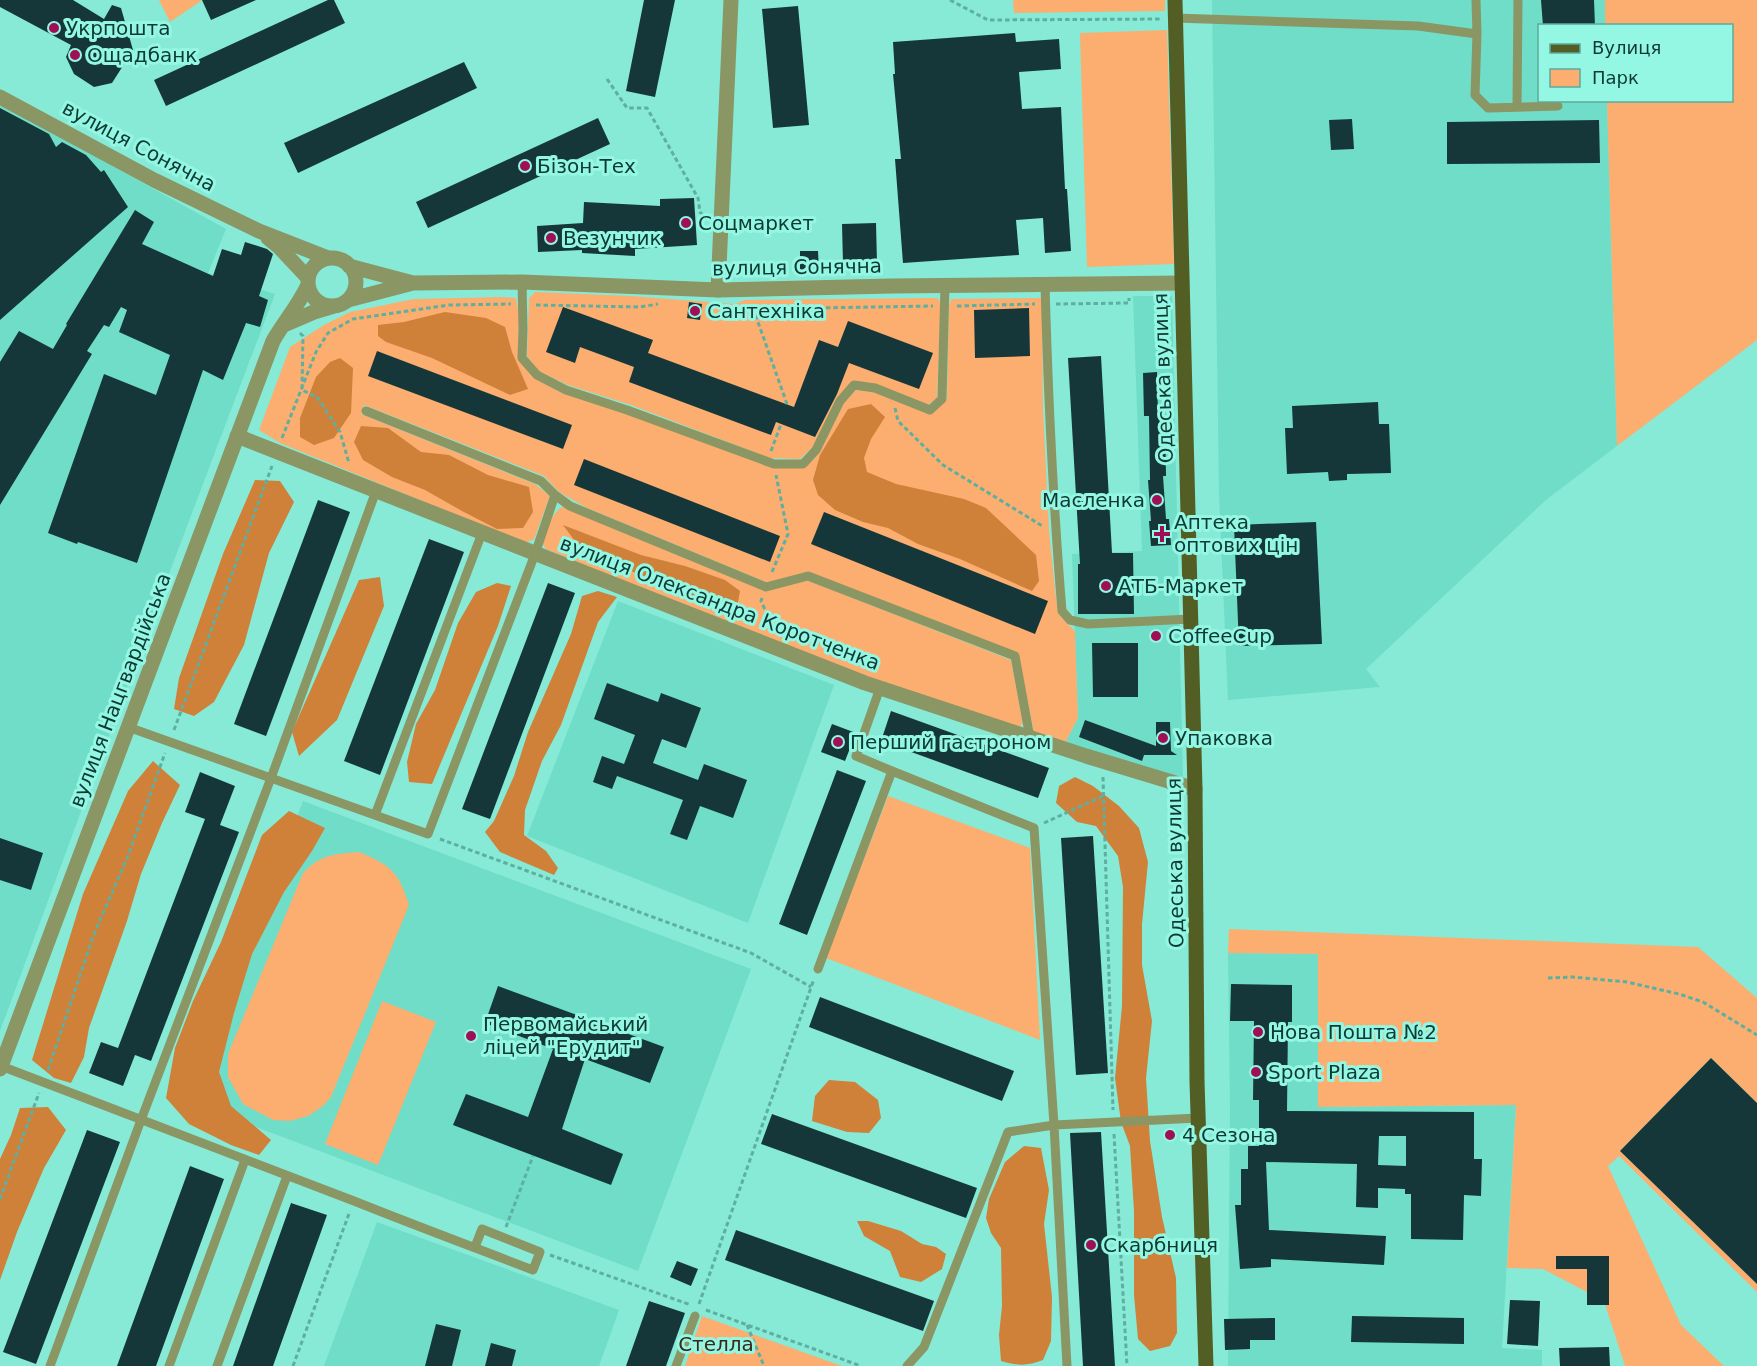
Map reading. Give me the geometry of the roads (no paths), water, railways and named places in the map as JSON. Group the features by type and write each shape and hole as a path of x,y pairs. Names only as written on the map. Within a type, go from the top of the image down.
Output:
{"main road":[{"name":"Одеська вулиця","path":"1175,0 1195,789 1198,1118 1206,1366"}],"street":[{"path":"718,290 731,0"},
{"name":"вулиця Сонячна","path":"0,96 154,180 259,231 328,258"},
{"name":"вулиця Сонячна","path":"259,231 279,247 308,282"},
{"path":"285,325 342,303 356,286 354,272 349,266 336,258 321,260 315,265 308,282 314,299 320,304 342,303"},
{"name":"вулиця Сонячна","path":"349,266 412,283"},
{"name":"вулиця Нацгвардійська","path":"1,1068 273,342 294,310 308,282"},
{"name":"вулиця Сонячна","path":"342,303 412,283 522,282 746,290 945,285 1182,283"},
{"name":"вулиця Олександра Коротченка","path":"237,436 879,688 1195,789"}],"lane":[{"path":"1476,0 1475,94 1488,108 1558,106"},
{"path":"1516,107 1518,0"},
{"path":"1175,18 1418,26 1477,34"},
{"path":"522,282 522,358 537,375 566,390 638,414 774,465 803,464 816,450 840,401 854,385 874,388 930,410 942,399 945,285"},
{"path":"1045,284 1046,348 1062,611 1070,620 1088,624 1191,619"},
{"path":"366,411 541,481 570,506 766,587 808,576 1015,656 1030,738"},
{"path":"50,1366 271,778 376,491"},
{"path":"128,727 428,834 535,554 555,495"},
{"path":"375,815 482,533"},
{"path":"879,688 856,756 1034,828 1054,1125 1066,1366"},
{"path":"818,969 892,771"},
{"path":"1,1068 533,1270 540,1252 482,1229 475,1247"},
{"path":"907,1366 924,1347 1008,1132 1054,1125 1198,1118"},
{"path":"169,1366 245,1160"},
{"path":"217,1366 287,1176"},
{"path":"676,1366 696,1312"}],"place":[{"name":"Укрпошта","path":"54,28"},
{"name":"Ощадбанк","path":"75,55"},
{"name":"Бізон-Тех","path":"525,166"},
{"name":"Соцмаркет","path":"686,223"},
{"name":"Везунчик","path":"551,238"},
{"name":"Сантехніка","path":"695,311"},
{"name":"Масленка","path":"1157,500"},
{"name":"Аптека оптових цін","path":"1162,534"},
{"name":"АТБ-Маркет","path":"1106,586"},
{"name":"CoffeeCup","path":"1156,636"},
{"name":"Упаковка","path":"1163,738"},
{"name":"Перший гастроном","path":"838,742"},
{"name":"Нова Пошта №2","path":"1258,1032"},
{"name":"Первомайський ліцей \"Ерудит\"","path":"471,1036"},
{"name":"Sport Plaza","path":"1256,1072"},
{"name":"4 Сезона","path":"1170,1135"},
{"name":"Скарбниця","path":"1091,1245"}],"park label":[{"name":"Стелла","path":"716,1344"}]}
